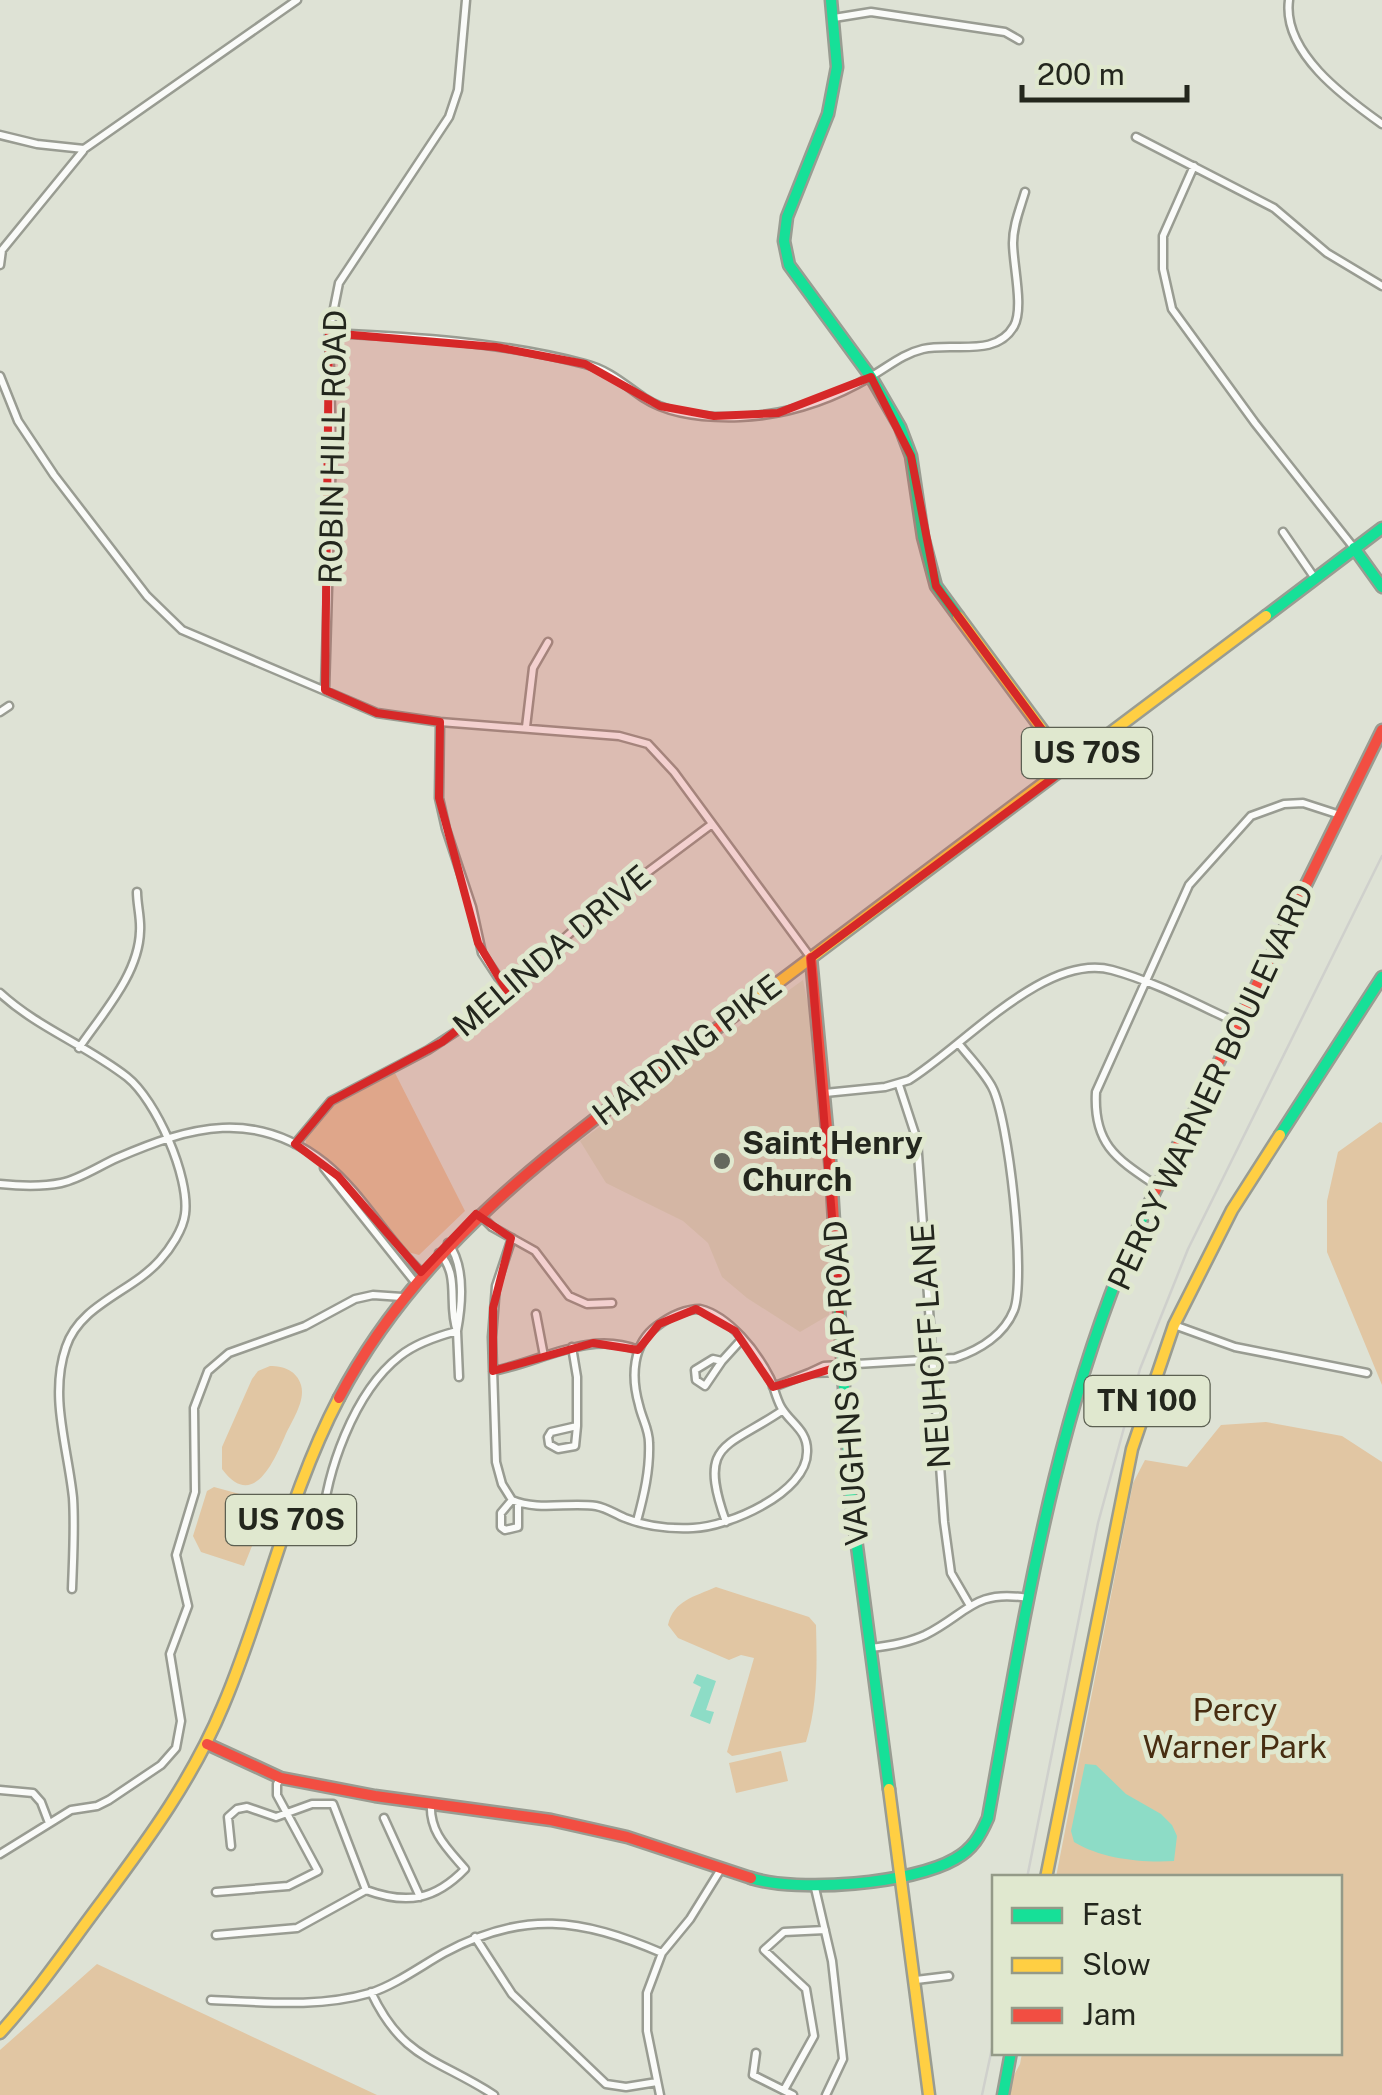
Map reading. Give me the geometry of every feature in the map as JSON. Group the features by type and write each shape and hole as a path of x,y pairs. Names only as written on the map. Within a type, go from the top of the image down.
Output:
{"street":[{"path":"0,265 2,250 84,149 297,0"},
{"name":"ROBIN HILL ROAD","path":"324,690 332,452 329,333 339,283 450,117 458,90 466,0"},
{"path":"830,0 836,67 828,114 787,216 784,240 790,265 871,377 900,427 911,456 923,537 936,586 1069,766"},
{"path":"1289,0 1287,14 1301,48 1336,88 1382,124"},
{"path":"834,18 870,12 1005,32 1019,40"},
{"path":"0,136 84,149"},
{"path":"1136,137 1274,208 1330,255 1382,286"},
{"path":"1194,166 1163,236 1162,262 1172,309 1382,587"},
{"path":"329,333 416,337 500,347 604,370 660,406 714,416 778,412 834,396 905,354 942,346 987,346 1002,340 1019,312 1013,240 1026,192"},
{"path":"0,376 18,421 54,475 162,614 182,630 378,713 440,722 619,736 648,744 674,772 811,958"},
{"name":"HARDING PIKE","path":"207,1744 326,1427 358,1363 438,1252 478,1212 551,1152 1382,528"},
{"path":"1283,532 1314,577"},
{"path":"526,727 533,668 548,642"},
{"path":"0,712 9,706"},
{"path":"440,722 438,798 482,953 507,991"},
{"name":"PERCY WARNER BOULEVARD","path":"207,1744 281,1779 551,1820 627,1837 766,1883 815,1888 901,1877 931,1871 958,1858 977,1842 988,1818 1050,1492 1114,1286 1157,1186 1382,730"},
{"path":"1157,1186 1118,1160 1100,1135 1096,1092 1190,885 1250,816 1284,804 1303,803 1340,815"},
{"name":"MELINDA DRIVE","path":"295,1144 332,1101 451,1036 604,904 712,824"},
{"path":"78,1048 122,984 138,946 136,892"},
{"name":"VAUGHNS GAP ROAD","path":"811,958 825,1094 851,1500 929,2095"},
{"path":"825,1094 899,1085 924,1071 1038,985 1064,972 1108,968 1240,1024"},
{"name":"TN 100","path":"1047,1875 1132,1449 1174,1325 1232,1210 1382,978"},
{"path":"0,992 25,1016 132,1082 180,1165 184,1193 185,1214 162,1258 95,1308 67,1343 59,1375 73,1500 72,1589"},
{"path":"773,1386 809,1373 934,1361 976,1351 998,1334 1014,1311 1018,1286 1012,1167 1004,1118 992,1086 959,1044"},
{"name":"NEUHOFF LANE","path":"899,1085 917,1140 939,1472 951,1573 968,1604"},
{"path":"0,1184 65,1182 167,1138 201,1129 238,1127 265,1132 309,1153 350,1188 418,1277"},
{"path":"478,1212 492,1227 541,1258 569,1296 587,1304 612,1303"},
{"path":"512,1238 493,1308 493,1370 497,1469 515,1502 593,1506 637,1521 682,1528 726,1522 768,1502 803,1468 806,1440 783,1410 773,1386 742,1339 719,1317 693,1309 659,1324 647,1334 638,1350 635,1367 649,1454 637,1521"},
{"path":"448,1243 460,1271 460,1377"},
{"path":"438,1252 451,1271 457,1330"},
{"path":"0,1854 71,1810 109,1800 161,1766 177,1744 180,1714 171,1647 188,1606 176,1555 195,1492 194,1408 208,1371 229,1353 305,1326 355,1299 402,1297"},
{"path":"536,1314 544,1356"},
{"path":"1174,1325 1235,1347 1367,1374"},
{"path":"322,1530 330,1476 350,1426 368,1395 402,1354 457,1330"},
{"path":"722,1361 712,1360 694,1370 694,1377 705,1386 742,1339"},
{"path":"493,1370 604,1342 638,1350"},
{"path":"572,1347 577,1377 577,1426 575,1446 558,1449 549,1444 552,1432 577,1426"},
{"path":"726,1522 715,1486 715,1464 734,1440 783,1410"},
{"path":"870,1648 924,1636 968,1604 986,1597 1027,1598"},
{"name":"US 70S","path":"0,2033 44,1981 157,1826 207,1744"},
{"path":"216,1892 288,1886 318,1872 280,1800 277,1784 281,1779"},
{"path":"0,1790 33,1793 40,1800 49,1824"},
{"path":"216,1935 297,1928 366,1890 391,1898 420,1897 442,1890 465,1869 436,1835 430,1817 431,1802"},
{"path":"231,1846 228,1816 232,1811 247,1808 276,1817 312,1804 333,1804 366,1890"},
{"path":"384,1818 420,1897"},
{"path":"660,2095 648,2030 647,1994 662,1952 690,1919 721,1869"},
{"path":"815,1888 832,1961 843,2059 826,2095"},
{"path":"211,2000 297,2004 371,1992 475,1936 509,1926 544,1922 613,1932 662,1952"},
{"path":"784,2090 814,2036 806,1989 764,1950 784,1932 825,1930"},
{"path":"475,1936 512,1994 606,2084 626,2087 656,2082"},
{"path":"916,1980 949,1976"},
{"path":"371,1992 384,2021 400,2040 494,2095"},
{"path":"756,2053 752,2074 793,2095"},
{"path":"1002,2095 1010,2055"}],"highlighted area":[{"path":"329,333 496,347 585,364 660,406 714,416 778,413 871,377 911,456 936,586 1069,766 811,958 844,1365 773,1387 735,1331 696,1309 659,1324 638,1350 593,1343 493,1371 493,1308 511,1238 476,1214 421,1272 338,1176 295,1144 331,1101 442,1042 507,991 478,943 439,798 440,722 377,713 325,690"}],"shaded area":[{"path":"803,980 817,1047 830,1220 829,1315 800,1332 722,1277 708,1243 683,1221 606,1183 580,1141"}],"green space":[{"path":"395,1073 465,1211 419,1255 404,1251 353,1185 306,1144 305,1137 335,1103"},
{"path":"1380,1122 1382,1385 1327,1252 1327,1201 1338,1152"},
{"path":"270,1366 285,1368 296,1376 301,1398 268,1469 253,1484 243,1485 222,1469 222,1447 252,1379"},
{"name":"Percy Warner Park","path":"1266,1422 1342,1436 1382,1462 1382,2095 1003,2095 1022,2055 1342,2055 1342,1875 1056,1875 1133,1483 1145,1460 1187,1467 1221,1425"},
{"path":"214,1487 258,1499 262,1506 257,1524 260,1526 244,1566 201,1552 193,1536 207,1491"},
{"path":"716,1587 809,1617 816,1625 815,1699 806,1742 732,1756 727,1752 754,1658 741,1655 729,1660 678,1638 668,1625 680,1605"},
{"path":"781,1751 788,1781 736,1793 729,1763"},
{"path":"97,1964 377,2095 0,2095 0,2050"}],"water":[{"path":"697,1674 716,1681 706,1710 714,1712 710,1724 690,1716 701,1687 693,1683"},
{"path":"1085,1764 1096,1765 1126,1794 1172,1825 1177,1836 1174,1861 1122,1859 1074,1842 1071,1831"}],"railway":[{"path":"1028,1875 1098,1523 1140,1369 1188,1249 1382,856"},
{"path":"982,2095 992,2048"}],"traffic: fast":[{"path":"831,0 837,67 828,114 787,217 784,241 789,265 871,377 900,427 911,456 923,537 936,586 958,616"},
{"path":"1266,616 1382,528"},
{"path":"1354,548 1382,587"},
{"path":"1280,1135 1382,977"},
{"path":"751,1878 771,1883 825,1885 912,1875 955,1859 979,1836 988,1818 1031,1586 1067,1432 1115,1282 1146,1210"},
{"path":"839,1307 851,1501 889,1789"},
{"path":"1003,2095 1010,2055"}],"traffic: slow":[{"path":"958,616 1069,766"},
{"path":"739,1012 1266,616"},
{"path":"1047,1875 1132,1449 1174,1325 1232,1210 1280,1135"},
{"path":"0,2033 137,1853 198,1758 238,1668 305,1473 339,1398"},
{"path":"889,1789 929,2095"}],"traffic: jam":[{"path":"1146,1210 1382,730"},
{"path":"811,958 839,1307"},
{"path":"339,1398 376,1337 418,1282 465,1231 570,1139 739,1012"},
{"path":"207,1744 281,1778 375,1796 551,1820 627,1837 751,1878"}],"place":[{"name":"Saint Henry Church","path":"722,1161"}]}
